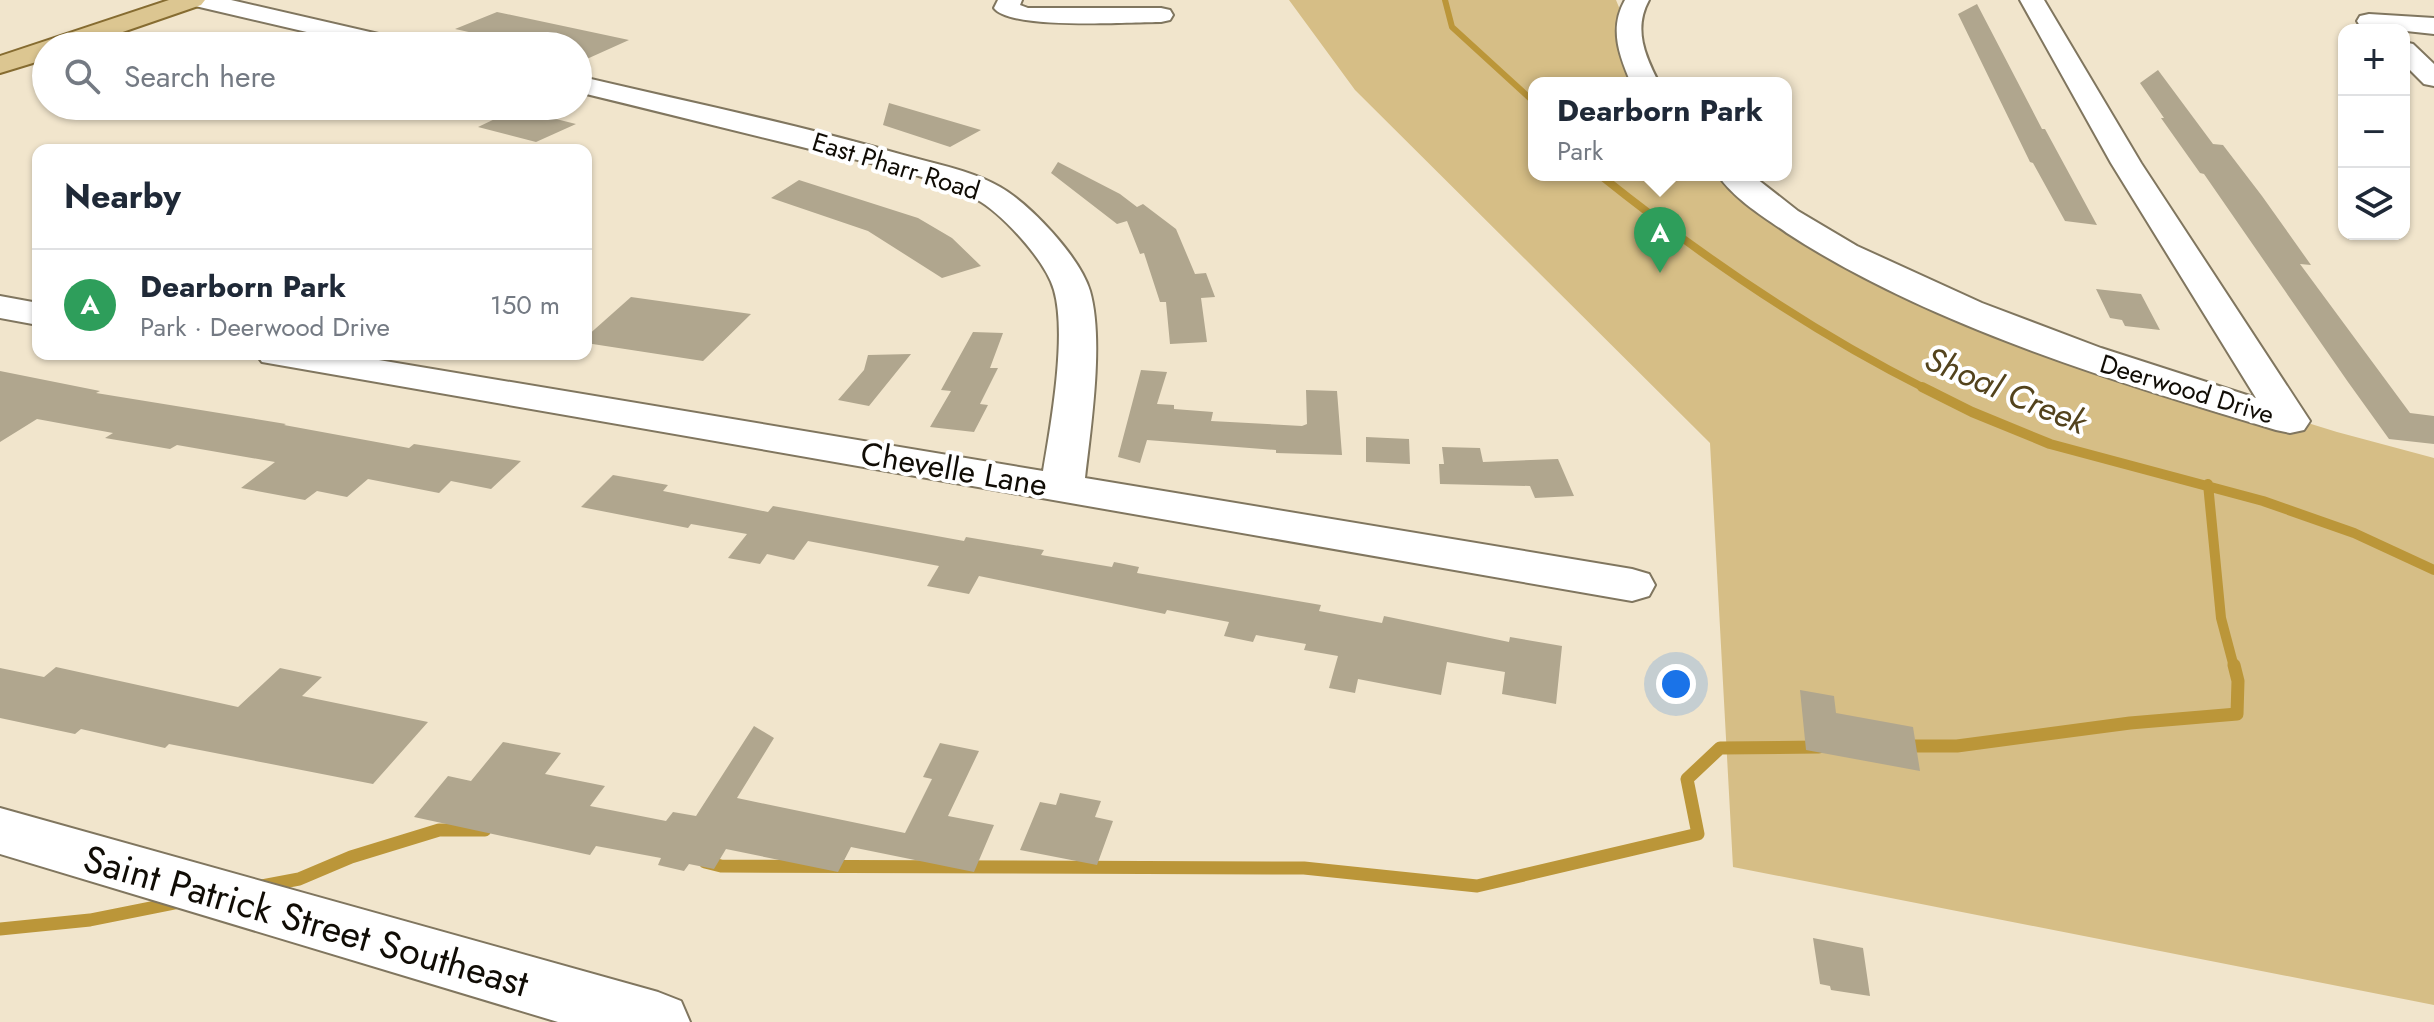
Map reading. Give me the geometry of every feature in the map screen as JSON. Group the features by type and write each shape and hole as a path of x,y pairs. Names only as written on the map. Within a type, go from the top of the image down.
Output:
{"main road":[{"path":"98,32 193,0"},
{"path":"0,65 32,55"}],"street":[{"path":"199,0 339,32"},
{"path":"1637,0 1630,10 1629,49 1642,77"},
{"name":"Deerwood Drive","path":"1741,181 1811,234 1909,285 2114,368 2290,421 2126,163 2032,0"},
{"path":"2346,0 2372,24"},
{"path":"1002,12 1161,15"},
{"path":"2410,26 2434,26"},
{"path":"2410,56 2434,78"},
{"name":"East Pharr Road","path":"592,87 860,152 961,181 990,194 1055,257 1072,290 1076,337 1074,403 1062,488"},
{"path":"0,307 32,313"},
{"name":"Chevelle Lane","path":"310,360 1632,585"},
{"name":"Saint Patrick Street Southeast","path":"0,831 630,1019"}],"shaded area":[{"path":"1289,0 1616,0 1648,77 1528,77 1528,181 1746,181 1802,230 2035,338 2337,432 2434,458 2434,1005 1733,867 1710,443 1355,90"}],"building":[{"path":"1977,4 2042,129 2045,129 2097,225 2065,221 2030,162 1958,14"},
{"path":"497,12 591,32 469,32 455,29"},
{"path":"592,32 629,40 592,57"},
{"path":"2158,70 2213,144 2223,145 2262,196 2311,265 2300,264 2410,413 2434,416 2434,444 2389,439 2204,174 2200,173 2161,118 2164,118 2140,83"},
{"path":"889,103 981,130 950,147 883,125"},
{"path":"493,120 560,120 576,124 536,142 478,127"},
{"path":"1058,162 1120,194 1137,207 1143,204 1176,229 1195,274 1206,273 1215,297 1201,298 1207,342 1170,344 1166,302 1160,302 1144,253 1140,254 1127,221 1117,224 1051,173"},
{"path":"799,180 918,218 952,238 981,266 942,278 868,231 771,198"},
{"path":"2096,289 2141,294 2160,330 2125,326 2122,320 2110,318"},
{"path":"631,297 751,314 703,361 592,344 592,332"},
{"path":"973,332 1003,333 990,368 998,368 980,404 988,405 974,432 930,427 951,391 941,390"},
{"path":"911,354 869,406 838,400 864,370 868,355"},
{"path":"1141,370 1167,372 1157,404 1174,405 1174,409 1213,412 1211,421 1302,426 1307,424 1306,390 1337,391 1342,455 1276,453 1276,450 1147,440 1140,463 1118,457"},
{"path":"0,371 100,391 96,393 409,448 414,444 521,461 491,489 451,481 439,493 368,479 347,497 317,491 305,500 241,488 275,462 177,445 170,449 105,438 113,433 37,419 0,442"},
{"path":"1366,437 1409,439 1410,464 1366,462"},
{"path":"1442,447 1480,448 1483,462 1558,459 1574,496 1535,498 1530,486 1440,484 1439,464 1444,464"},
{"path":"613,475 668,485 663,491 768,512 773,506 964,541 966,537 1044,550 1041,555 1112,567 1114,562 1139,567 1137,573 1321,605 1319,611 1382,623 1384,616 1509,642 1510,637 1562,646 1556,704 1502,694 1505,672 1447,662 1441,695 1358,679 1355,693 1329,688 1338,656 1304,650 1306,644 1256,635 1253,642 1224,636 1229,622 1167,610 1165,614 979,576 969,594 927,586 939,566 808,541 794,560 767,554 760,564 728,558 747,534 691,524 688,528 581,507"},
{"path":"56,667 238,707 280,668 322,677 302,696 428,722 373,784 169,744 165,748 81,729 75,734 0,718 0,668 44,677"},
{"path":"1800,690 1834,696 1836,713 1913,727 1920,771 1806,750"},
{"path":"754,726 774,738 737,798 905,833 932,779 923,777 940,743 979,751 948,816 994,825 974,872 851,847 838,872 726,849 714,869 689,864 684,871 658,865 661,858 596,846 590,855 414,817 448,776 471,781 503,742 561,753 545,774 605,786 590,806 666,821 673,812 696,816"},
{"path":"1060,793 1101,801 1095,817 1113,821 1097,865 1020,850 1040,802 1056,805"},
{"path":"1813,938 1863,948 1870,996 1831,990 1830,986 1820,984"}],"waterway":[{"name":"Shoal Creek","path":"1445,0 1452,27 1528,97"},
{"name":"Shoal Creek","path":"1608,181 1757,291 1840,342 1926,389"},
{"name":"Shoal Creek","path":"1922,387 1926,389"},
{"name":"Shoal Creek","path":"1926,389 2050,444 2208,486"},
{"name":"Shoal Creek","path":"2208,486 2263,501 2354,533 2434,570"},
{"path":"2208,486 2221,618 2234,667"},
{"path":"1903,746 1957,746 2130,723 2237,714 2238,681 2234,665"},
{"path":"705,862 721,866 1304,868 1477,886 1698,834 1687,779 1720,748 1819,747"},
{"path":"262,886 299,879 351,857 439,830 485,830"},
{"path":"0,929 90,920 180,902"}],"place":[{"name":"Dearborn Park","path":"1660,273"}]}
